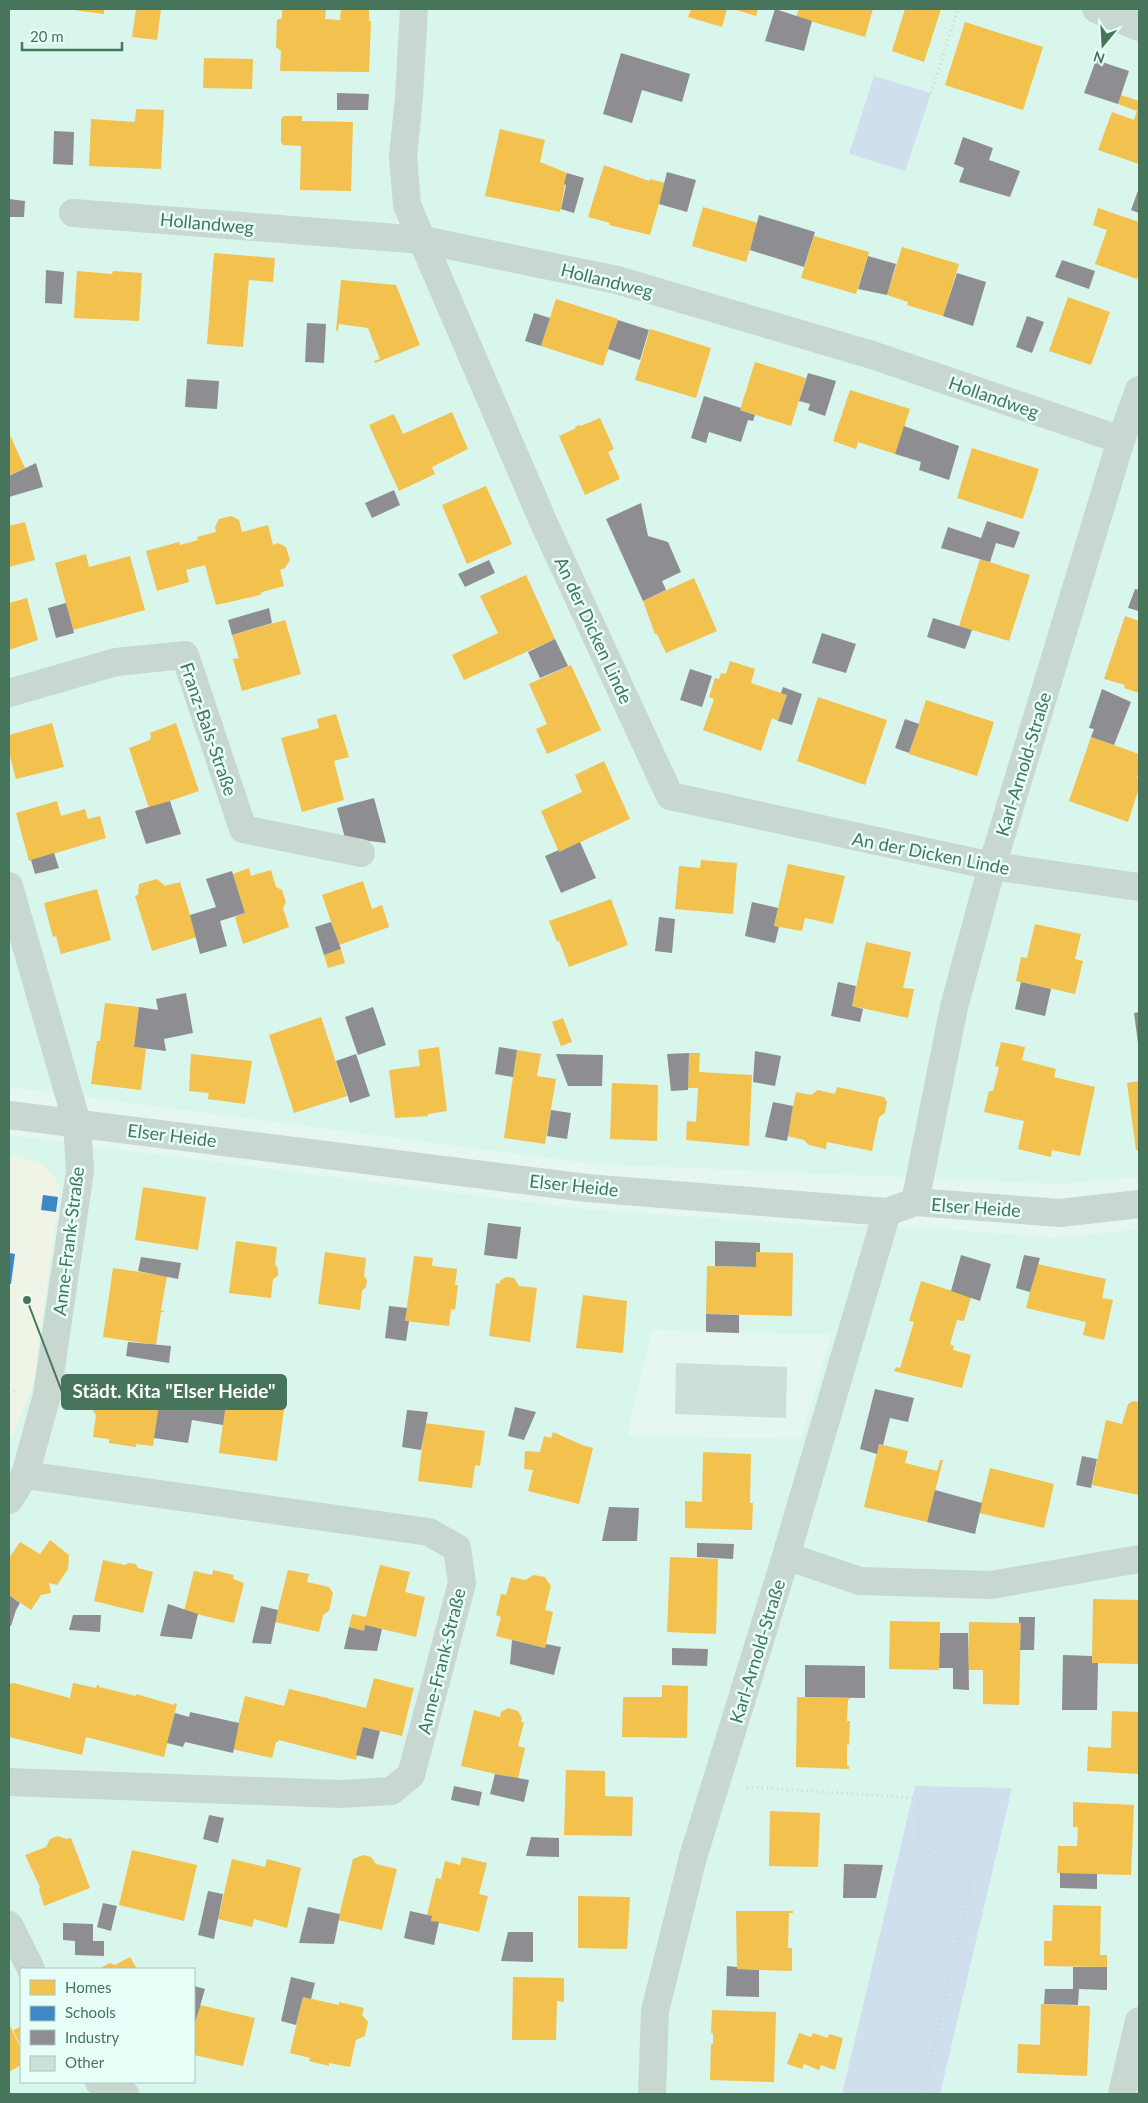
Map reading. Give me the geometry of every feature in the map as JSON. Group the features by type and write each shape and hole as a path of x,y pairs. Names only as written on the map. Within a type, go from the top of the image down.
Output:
{"street":[{"name":"An der Dicken Linde","path":"414,9 410,97 403,158 407,205 543,521 670,796 992,866 1139,887"},
{"path":"1096,9 1139,26"},
{"name":"Hollandweg","path":"73,213 423,240 617,280 872,355 1121,440"},
{"name":"Karl-Arnold-Straße","path":"915,1202 954,1007 992,866 1121,440 1139,390"},
{"name":"Franz-Bals-Straße","path":"9,693 116,662 185,655 243,829 361,853"},
{"path":"9,886 77,1123"},
{"name":"Elser Heide","path":"9,1114 587,1188 887,1212 915,1202 1060,1213 1139,1204"},
{"name":"Anne-Frank-Straße","path":"9,1500 25,1475 49,1386 80,1170 77,1123"},
{"name":"Karl-Arnold-Straße","path":"652,2094 655,2011 693,1857 786,1556 887,1212"},
{"name":"Anne-Frank-Straße","path":"9,1782 341,1794 391,1791 411,1775 462,1584 457,1548 429,1532 25,1475"},
{"path":"786,1556 860,1581 991,1585 1139,1559"},
{"path":"9,1925 30,1968"},
{"path":"1122,2094 1139,2021"},
{"path":"100,2083 105,2087 126,2094"}],"path":[{"path":"931,93 958,9"},
{"path":"716,1785 918,1798 919,1846 971,1881 924,2094 943,2094"}],"shaded area":[{"path":"9,9 1139,9 1139,1177 1059,1184 593,1164 9,1087"},
{"path":"874,76 931,93 905,171 849,154"},
{"path":"9,1135 582,1209 813,1225 922,1227 1053,1238 1139,1229 1139,2094 9,2094","holes":["652,1330 831,1335 801,1439 627,1436"]},
{"path":"9,1155 44,1165 61,1186 33,1385 9,1440"},
{"path":"915,1786 1012,1788 940,2094 842,2094"}],"building: Homes":[{"path":"65,9 104,9 104,14"},
{"path":"136,9 161,9 157,40 132,37"},
{"path":"282,9 326,9 325,19 340,20 341,9 369,9 369,21 371,21 369,72 280,71 281,51 276,47 277,20 282,18"},
{"path":"691,9 727,9 722,27 688,17"},
{"path":"733,9 758,9 756,16"},
{"path":"799,9 873,9 865,37 796,17"},
{"path":"905,9 941,9 924,62 892,51"},
{"path":"965,22 1043,47 1023,110 945,85"},
{"path":"204,58 253,59 252,89 203,88"},
{"path":"1121,95 1139,101 1139,164 1098,150 1112,112 1134,120 1137,111 1118,104"},
{"path":"136,109 164,110 161,169 89,166 91,119 135,122"},
{"path":"284,116 302,116 302,121 353,122 351,191 300,190 301,146 283,145 281,142 281,119"},
{"path":"500,129 545,140 540,162 567,173 560,212 485,196"},
{"path":"604,165 649,181 650,179 665,183 650,235 609,225 610,223 588,217"},
{"path":"703,207 758,223 746,262 692,246"},
{"path":"1098,208 1139,222 1139,273 1137,279 1095,264 1107,230 1093,225"},
{"path":"814,236 869,252 856,294 801,278"},
{"path":"902,247 959,264 943,316 907,305 908,302 887,295"},
{"path":"214,253 275,258 273,282 249,280 243,347 207,344"},
{"path":"77,271 112,274 113,271 142,273 139,321 74,318"},
{"path":"341,280 396,285 420,345 375,363 374,361 380,359 368,328 339,324 338,331 336,330"},
{"path":"1068,297 1110,312 1091,365 1049,351"},
{"path":"556,299 618,319 603,366 541,346"},
{"path":"650,329 711,348 696,398 635,380"},
{"path":"755,362 806,378 791,426 740,410"},
{"path":"850,390 910,409 895,454 858,442 856,449 833,441"},
{"path":"452,412 468,449 432,467 435,474 399,491 369,425 394,414 403,434"},
{"path":"600,418 614,449 608,452 620,479 585,495 559,436 575,427"},
{"path":"9,433 25,468 9,476"},
{"path":"972,448 1039,469 1023,519 957,498"},
{"path":"486,486 512,544 467,564 442,505"},
{"path":"231,516 239,520 242,532 268,525 273,545 278,543 286,547 290,560 285,568 280,570 284,586 262,592 260,595 216,605 205,565 186,570 189,582 157,591 146,551 179,542 180,545 198,540 197,537 216,532 215,527 219,519"},
{"path":"25,522 35,560 9,567 9,526"},
{"path":"86,554 89,567 130,556 145,610 73,630 55,563"},
{"path":"980,559 1030,575 1009,641 959,626"},
{"path":"526,575 555,639 464,680 452,655 498,633 480,596"},
{"path":"694,578 717,631 666,653 657,634 655,634 643,601"},
{"path":"27,598 38,640 9,650 9,603"},
{"path":"1125,616 1139,621 1139,693 1124,688 1125,685 1104,679"},
{"path":"285,620 301,674 242,691 233,659 239,658 232,635"},
{"path":"730,661 755,669 751,683 787,695 778,721 772,718 761,751 703,730 714,699 709,697 715,678 719,679 721,673 726,674"},
{"path":"571,665 601,730 547,754 536,729 547,724 529,684"},
{"path":"818,697 887,720 865,785 797,761"},
{"path":"926,700 994,722 977,776 909,754"},
{"path":"336,714 349,757 334,761 344,800 302,812 281,738 319,728 317,719"},
{"path":"52,723 64,767 16,779 9,753 9,735"},
{"path":"176,723 199,791 149,808 129,748 150,740 150,733"},
{"path":"1091,737 1139,754 1137,778 1139,779 1139,788 1128,822 1069,801"},
{"path":"604,761 630,819 559,852 541,811 582,792 575,775"},
{"path":"57,801 61,816 85,809 88,819 100,816 106,838 29,861 16,813"},
{"path":"701,860 737,863 733,914 675,909 679,866 700,868"},
{"path":"788,864 845,876 833,924 805,918 802,931 774,926"},
{"path":"249,868 251,876 271,870 276,887 282,890 286,902 283,908 289,927 243,944 235,917 245,913 233,874"},
{"path":"157,879 165,886 180,882 197,937 152,951 135,896 138,895 139,884"},
{"path":"363,881 372,909 382,905 389,927 339,945 322,895"},
{"path":"97,889 111,940 61,954 56,936 53,937 44,903"},
{"path":"611,899 628,945 569,967 549,921"},
{"path":"1035,924 1081,934 1075,959 1083,961 1075,994 1016,981 1021,957 1027,958"},
{"path":"866,942 911,952 903,988 914,989 908,1018 852,1006"},
{"path":"341,949 345,963 328,968 324,955"},
{"path":"105,1003 139,1007 134,1047 146,1049 141,1090 91,1084 97,1041 100,1041"},
{"path":"321,1017 347,1096 294,1113 269,1035"},
{"path":"563,1018 572,1042 561,1046 552,1022"},
{"path":"1001,1042 1025,1047 1022,1060 1056,1069 1054,1077 1095,1087 1080,1156 1052,1150 1051,1157 1018,1149 1024,1121 984,1112 989,1091 993,1091 999,1067 995,1066"},
{"path":"439,1047 447,1111 428,1114 428,1116 395,1118 389,1070 420,1066 418,1050"},
{"path":"517,1050 541,1054 537,1076 556,1079 545,1144 504,1138"},
{"path":"689,1053 700,1053 699,1072 752,1075 749,1146 686,1140 687,1121 696,1122 698,1088 688,1088"},
{"path":"191,1054 252,1061 245,1104 208,1099 209,1093 189,1091"},
{"path":"1139,1081 1139,1150 1136,1150 1127,1083"},
{"path":"612,1083 658,1085 657,1141 610,1139"},
{"path":"837,1087 884,1097 887,1102 885,1113 879,1117 872,1151 827,1142 826,1149 809,1145 804,1140 787,1136 796,1092 811,1095 818,1090 835,1094"},
{"path":"143,1187 206,1197 198,1250 135,1240"},
{"path":"236,1241 277,1247 275,1264 278,1269 278,1276 273,1279 271,1298 229,1293"},
{"path":"325,1252 366,1258 364,1276 367,1280 366,1287 362,1291 360,1310 318,1304"},
{"path":"756,1252 793,1253 792,1316 706,1314 707,1266 756,1267"},
{"path":"414,1256 433,1258 432,1266 457,1269 455,1285 458,1285 455,1310 451,1309 449,1326 405,1321"},
{"path":"1037,1264 1106,1279 1102,1298 1113,1300 1104,1340 1083,1335 1086,1322 1026,1308"},
{"path":"113,1268 167,1276 161,1310 165,1312 161,1312 156,1345 103,1337"},
{"path":"506,1277 514,1278 519,1286 537,1288 530,1342 489,1336 496,1283 499,1284"},
{"path":"921,1281 971,1297 964,1321 957,1320 950,1344 954,1346 953,1350 971,1355 962,1388 894,1371 896,1367 900,1368 914,1322 909,1321"},
{"path":"583,1295 627,1301 623,1353 576,1348"},
{"path":"120,1386 161,1393 153,1446 136,1444 136,1447 109,1443 109,1439 93,1437 96,1415 93,1411 95,1397 100,1392 118,1395"},
{"path":"226,1401 246,1404 246,1401 264,1403 264,1407 284,1409 277,1461 219,1453"},
{"path":"1133,1401 1139,1402 1139,1495 1092,1485 1106,1420 1122,1424 1128,1404"},
{"path":"425,1423 485,1431 480,1466 475,1465 472,1488 418,1481"},
{"path":"553,1432 593,1448 579,1504 528,1491 533,1470 524,1469 525,1451 540,1452 544,1436 551,1438"},
{"path":"879,1444 908,1451 905,1463 937,1471 940,1460 943,1460 927,1522 864,1507"},
{"path":"703,1452 751,1454 750,1503 753,1503 752,1530 685,1528 685,1501 702,1502"},
{"path":"990,1468 1054,1484 1044,1528 979,1513"},
{"path":"50,1540 69,1555 68,1569 57,1585 49,1583 51,1593 41,1595 31,1610 9,1595 9,1558 20,1542 40,1554"},
{"path":"670,1557 718,1559 716,1634 667,1632"},
{"path":"103,1560 125,1565 128,1563 136,1564 138,1568 153,1572 143,1613 94,1601"},
{"path":"380,1565 410,1572 405,1592 425,1597 416,1637 365,1625 364,1631 349,1627 352,1614 366,1617"},
{"path":"213,1570 234,1575 233,1579 244,1583 234,1623 184,1611 194,1571 212,1575"},
{"path":"288,1570 309,1574 307,1582 329,1587 333,1593 329,1611 323,1615 319,1632 275,1622"},
{"path":"534,1575 545,1577 551,1586 545,1610 553,1612 545,1648 496,1636 501,1617 496,1615 501,1594 506,1595 511,1577 525,1580"},
{"path":"1093,1599 1139,1600 1139,1664 1092,1663"},
{"path":"890,1621 940,1622 939,1670 889,1669"},
{"path":"969,1622 1021,1623 1019,1705 983,1704 983,1670 968,1670"},
{"path":"374,1678 414,1687 402,1736 363,1727 356,1760 279,1740 276,1742 272,1758 232,1749 245,1696 284,1706 289,1689 366,1708"},
{"path":"14,1683 70,1698 73,1683 96,1688 99,1685 99,1687 136,1696 136,1694 174,1705 174,1703 177,1704 164,1757 86,1737 82,1755 9,1737 9,1684"},
{"path":"662,1685 688,1686 687,1738 622,1737 623,1697 662,1697"},
{"path":"797,1697 851,1698 848,1700 847,1721 850,1721 849,1745 847,1744 847,1766 849,1766 849,1769 796,1767"},
{"path":"508,1708 518,1711 522,1718 521,1722 524,1722 518,1746 525,1748 518,1779 461,1766 474,1710 500,1717 501,1712"},
{"path":"1112,1711 1139,1712 1139,1774 1087,1771 1088,1746 1111,1748"},
{"path":"566,1770 605,1771 605,1796 633,1797 632,1836 564,1835"},
{"path":"1073,1802 1134,1805 1131,1875 1057,1873 1058,1846 1077,1846 1078,1827 1073,1827"},
{"path":"770,1811 820,1813 818,1867 769,1866"},
{"path":"58,1836 66,1839 71,1838 90,1888 44,1906 39,1890 40,1887 25,1855 46,1847 50,1839"},
{"path":"132,1850 197,1865 184,1921 119,1905"},
{"path":"363,1855 371,1857 376,1864 397,1869 382,1930 338,1920 353,1859"},
{"path":"462,1857 487,1863 479,1894 488,1896 479,1932 431,1921 432,1916 427,1915 436,1878 441,1879 445,1861 460,1865"},
{"path":"232,1859 265,1867 267,1859 301,1868 287,1928 254,1919 252,1927 218,1919"},
{"path":"578,1896 630,1897 627,1949 578,1948"},
{"path":"1053,1905 1101,1906 1100,1955 1107,1955 1107,1967 1044,1966 1044,1941 1052,1941"},
{"path":"736,1911 793,1911 793,1913 789,1913 788,1948 792,1948 792,1971 737,1969"},
{"path":"130,1957 136,1968 102,1968 110,1963 115,1965"},
{"path":"513,1977 564,1978 564,2002 557,2001 556,2040 512,2040"},
{"path":"303,1997 364,2008 362,2015 368,2022 365,2036 356,2040 350,2067 329,2063 329,2066 309,2061 310,2058 290,2053"},
{"path":"1041,2004 1090,2006 1087,2076 1017,2073 1018,2044 1040,2045"},
{"path":"200,2005 255,2018 243,2066 195,2055 195,2026"},
{"path":"712,2010 776,2012 774,2082 710,2080 711,2044 713,2044 713,2033 711,2033"},
{"path":"9,2024 20,2046 20,2066 9,2072"},
{"path":"20,2027 20,2044 13,2030"},
{"path":"799,2033 811,2037 813,2033 828,2038 829,2034 843,2038 835,2070 821,2065 819,2070 804,2064 802,2069 787,2064"}],"building: Schools":[{"path":"43,1195 58,1197 56,1212 41,1210"},
{"path":"9,1253 15,1254 11,1284 9,1284"}],"building: Industry":[{"path":"775,9 812,21 804,51 765,41"},
{"path":"621,53 690,74 682,102 642,90 632,123 603,114"},
{"path":"1096,60 1129,71 1118,104 1084,93"},
{"path":"337,93 369,94 368,110 337,110"},
{"path":"54,131 74,132 73,165 53,164"},
{"path":"963,137 993,148 989,160 1020,171 1010,197 959,182 964,168 954,164"},
{"path":"667,172 696,180 687,212 659,204"},
{"path":"567,173 584,178 574,213 561,209"},
{"path":"1139,188 1139,213 1131,210"},
{"path":"9,199 25,201 24,217 9,217"},
{"path":"759,215 815,232 804,267 750,250"},
{"path":"868,256 896,264 887,295 858,289"},
{"path":"1062,260 1095,271 1089,289 1055,277"},
{"path":"46,270 64,272 62,304 45,303"},
{"path":"957,273 986,282 973,326 943,316"},
{"path":"534,313 550,318 541,346 525,341"},
{"path":"1027,316 1044,322 1032,353 1016,347"},
{"path":"618,320 649,330 640,360 608,349"},
{"path":"307,323 326,324 324,363 305,362"},
{"path":"808,373 836,381 825,416 808,410 810,404 799,401"},
{"path":"187,379 219,381 217,409 185,407"},
{"path":"704,396 741,408 740,410 755,415 753,421 748,420 741,442 709,432 706,443 691,438"},
{"path":"904,426 959,446 949,480 919,470 921,462 895,454"},
{"path":"36,463 43,487 9,497 9,476"},
{"path":"394,490 400,505 372,518 365,503"},
{"path":"641,503 648,536 668,542 681,572 662,581 666,590 643,601 606,519"},
{"path":"987,521 1020,532 1014,548 996,543 990,562 941,548 948,527 981,538"},
{"path":"489,560 495,573 465,587 458,574"},
{"path":"1135,589 1139,590 1139,611 1128,608"},
{"path":"66,603 74,633 56,638 48,608"},
{"path":"269,608 272,623 232,635 228,620"},
{"path":"933,618 972,630 965,649 927,637"},
{"path":"822,633 856,644 846,673 812,663"},
{"path":"555,639 568,666 540,678 528,652"},
{"path":"690,669 712,676 702,707 680,700"},
{"path":"783,687 802,694 792,725 778,721 787,695 781,693"},
{"path":"1102,689 1131,702 1114,745 1091,737 1094,729 1089,728"},
{"path":"905,719 919,724 909,753 895,748"},
{"path":"374,798 386,843 345,838 337,808"},
{"path":"170,801 181,834 146,844 135,811"},
{"path":"580,842 596,878 561,893 545,856"},
{"path":"54,853 59,868 35,874 31,860"},
{"path":"232,871 245,913 220,921 227,946 200,954 190,915 216,907 206,879"},
{"path":"752,902 778,908 774,926 779,927 775,943 745,936"},
{"path":"659,917 675,919 672,953 655,951"},
{"path":"331,922 341,949 324,955 315,927"},
{"path":"838,982 856,986 852,1006 863,1009 860,1022 831,1016"},
{"path":"1021,982 1051,989 1045,1016 1015,1009"},
{"path":"186,993 193,1033 164,1039 166,1051 134,1047 139,1007 158,1010 156,999"},
{"path":"373,1007 386,1045 358,1055 345,1017"},
{"path":"1139,1012 1139,1043 1138,1043 1134,1013"},
{"path":"499,1047 517,1050 513,1077 495,1074"},
{"path":"755,1051 781,1056 775,1086 753,1082"},
{"path":"689,1053 688,1090 671,1091 667,1054"},
{"path":"356,1054 370,1096 350,1103 336,1061"},
{"path":"556,1054 603,1055 602,1086 568,1086"},
{"path":"773,1102 793,1106 787,1141 765,1137"},
{"path":"551,1110 571,1113 567,1139 547,1136"},
{"path":"488,1223 521,1227 517,1259 484,1255"},
{"path":"715,1241 760,1243 760,1252 756,1252 756,1267 715,1266"},
{"path":"961,1255 991,1264 980,1301 951,1291"},
{"path":"1024,1255 1040,1258 1030,1292 1016,1288"},
{"path":"141,1257 181,1263 178,1279 138,1271"},
{"path":"389,1306 407,1308 405,1321 409,1321 406,1341 385,1338"},
{"path":"706,1314 739,1315 739,1333 706,1332"},
{"path":"128,1342 171,1346 169,1363 126,1356"},
{"path":"198,1381 229,1384 223,1425 192,1420 188,1443 154,1438 160,1398 194,1404"},
{"path":"875,1389 914,1398 908,1422 890,1418 883,1445 879,1444 877,1454 860,1449"},
{"path":"515,1407 536,1412 524,1440 508,1436"},
{"path":"407,1410 428,1412 421,1450 402,1447"},
{"path":"1082,1456 1097,1459 1091,1488 1076,1485"},
{"path":"935,1490 982,1503 975,1534 927,1522"},
{"path":"609,1507 639,1508 637,1541 602,1541"},
{"path":"697,1543 734,1544 733,1559 697,1557"},
{"path":"9,1595 20,1603 11,1626 9,1626"},
{"path":"168,1604 198,1614 192,1639 160,1636"},
{"path":"261,1606 278,1610 271,1644 252,1643"},
{"path":"73,1615 101,1615 100,1632 69,1630"},
{"path":"1019,1617 1035,1617 1034,1650 1020,1650 1021,1623 1019,1623"},
{"path":"365,1625 382,1629 377,1651 344,1649 349,1627 364,1631"},
{"path":"940,1633 968,1633 969,1690 953,1689 953,1668 939,1668"},
{"path":"512,1640 545,1648 546,1644 561,1647 554,1675 510,1664"},
{"path":"672,1648 708,1649 707,1666 672,1665"},
{"path":"1063,1655 1092,1656 1092,1663 1098,1663 1097,1710 1062,1710"},
{"path":"805,1665 865,1666 865,1698 805,1697"},
{"path":"190,1712 239,1723 233,1753 185,1742 183,1747 167,1743 175,1713 189,1717"},
{"path":"363,1727 380,1731 373,1759 356,1755"},
{"path":"495,1774 529,1780 524,1802 490,1794"},
{"path":"454,1786 482,1792 479,1806 451,1800"},
{"path":"209,1815 224,1818 218,1843 203,1839"},
{"path":"531,1837 559,1838 559,1857 526,1856"},
{"path":"844,1864 883,1865 876,1898 843,1898"},
{"path":"1060,1873 1097,1874 1097,1889 1060,1888"},
{"path":"208,1891 223,1894 214,1939 198,1935"},
{"path":"103,1903 117,1906 111,1931 97,1927"},
{"path":"308,1907 340,1914 334,1944 299,1943"},
{"path":"410,1911 432,1916 431,1921 439,1922 434,1945 404,1938"},
{"path":"63,1923 93,1924 93,1941 104,1941 104,1956 75,1955 75,1941 63,1940"},
{"path":"508,1932 533,1932 533,1962 501,1961"},
{"path":"727,1966 737,1967 737,1969 759,1970 759,1997 726,1996"},
{"path":"1073,1967 1107,1967 1107,1990 1079,1989 1078,2005 1044,2004 1045,1989 1073,1989"},
{"path":"291,1977 315,1983 311,1999 303,1997 296,2025 281,2021"},
{"path":"195,1986 205,1989 195,2024"}],"building: Other":[{"path":"676,1363 787,1367 786,1418 675,1414"}],"place":[{"name":"Städt. Kita \"Elser Heide\"","path":"27,1300"}]}
